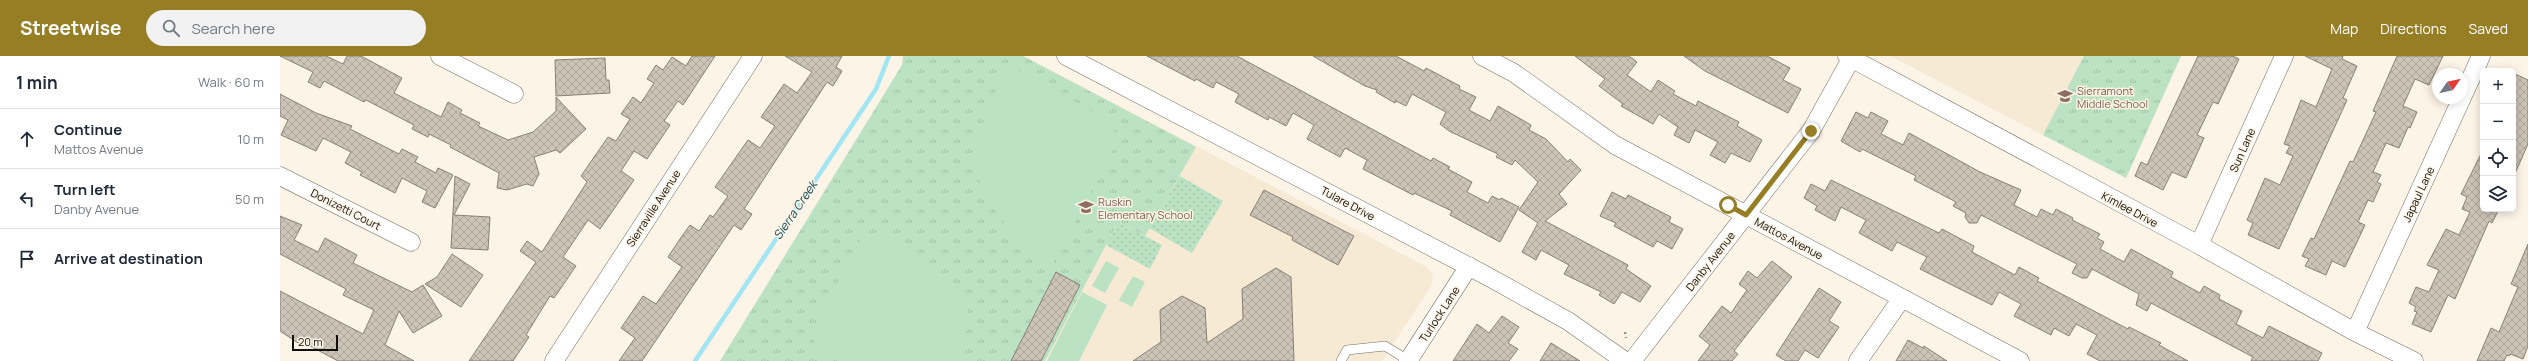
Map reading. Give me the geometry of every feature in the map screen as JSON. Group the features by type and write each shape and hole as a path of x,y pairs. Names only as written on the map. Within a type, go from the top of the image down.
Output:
{"street":[{"path":"440,56 514,94"},
{"name":"Sierraville Avenue","path":"554,361 753,56"},
{"name":"Tulare Drive","path":"1066,56 1469,266 1568,322 1625,361"},
{"name":"Mattos Avenue","path":"1482,56 1514,73 1615,145 2020,361"},
{"name":"Sun Lane","path":"2199,245 2284,56"},
{"name":"Japaul Lane","path":"2355,332 2481,56"},
{"name":"Danby Avenue","path":"1632,361 1811,131 1849,57"},
{"name":"Kimlee Drive","path":"1849,57 2199,245 2355,332 2414,361"},
{"name":"Donizetti Court","path":"280,176 411,242"},
{"name":"Turlock Lane","path":"1408,361 1469,266"},
{"path":"1858,361 1902,298"}],"lane":[{"path":"1341,361 1347,350 1385,346 1408,361"}],"path":[{"path":"1625,332 1626,338"}],"shaded area":[{"name":"Ruskin Elementary School","path":"961,56 1024,56 1427,267 1433,275 1432,285 1382,361 760,361"},
{"name":"Sierramont Middle School","path":"1890,56 2181,56 2126,178"}],"green space":[{"path":"903,56 1023,56 1196,147 1145,236 1118,222 1045,361 720,361 902,65"},
{"path":"2084,56 2181,56 2126,178 2043,135"},
{"path":"1009,65 1107,120 1115,132 1115,146 1053,264 1019,244 989,201 970,160 992,98"},
{"path":"1180,176 1223,201 1192,253 1149,228"},
{"path":"1118,222 1162,245 1150,269 1106,245"},
{"path":"861,238 890,238 939,274 968,310 963,361 838,361 818,349 814,341 813,328"},
{"path":"1106,261 1119,268 1105,293 1092,286"},
{"path":"1133,276 1145,282 1132,307 1119,300"},
{"path":"1082,292 1107,305 1079,361 1047,361"}],"building":[{"path":"280,56 326,56 343,64 347,56 361,56 402,78 394,93 441,117 448,102 462,110 460,113 480,123 478,126 508,140 533,132 556,111 556,97 586,129 560,153 556,150 534,157 539,174 533,186 527,184 507,190 497,188 499,173 450,147 451,145 429,134 428,137 412,129 414,125 366,100 364,102 324,81 320,88 308,82 313,72"},
{"path":"692,56 715,56 683,105 678,101 664,121 670,125 647,159 634,151 621,171 634,180 600,229 588,220 563,257 576,266 554,298 550,296 526,335 529,337 513,361 469,361 536,262 520,251 527,241 542,252 587,182 581,176 608,137 616,141 630,119 621,114 633,97 641,103 654,83 647,79 656,65 663,70 672,57 686,66"},
{"path":"785,56 842,56 836,67 842,71 833,86 827,82 744,209 752,214 741,230 734,225 642,361 619,361 635,338 621,328 643,296 656,304 682,267 668,257 690,225 699,231 710,215 713,217 728,196 715,187 748,140 760,148 775,126 761,117 784,84 797,93 812,72"},
{"path":"1147,56 1237,56 1431,161 1433,158 1450,167 1448,169 1472,182 1467,192 1488,203 1492,196 1500,200 1501,198 1519,207 1500,242 1450,215 1452,211 1414,193 1413,195 1363,169 1367,160 1345,148 1340,157 1307,139 1314,125 1293,113 1286,126 1269,117 1268,120 1235,102 1239,94 1216,82 1213,88 1196,79 1195,81"},
{"path":"1313,56 1396,56 1424,71 1426,68 1460,86 1459,89 1476,97 1469,110 1490,121 1498,106 1531,125 1529,130 1546,139 1568,162 1570,159 1581,170 1559,194 1567,204 1545,221 1628,265 1626,269 1651,286 1640,302 1622,292 1614,304 1599,295 1601,292 1564,274 1569,265 1541,250 1536,260 1522,252 1538,223 1519,210 1538,182 1515,160 1512,165 1496,157 1498,154 1449,131 1440,124 1446,112 1412,94 1406,106 1396,101 1395,103 1376,92 1377,90 1365,86"},
{"path":"1575,56 1629,56 1637,62 1627,75 1651,92 1658,80 1675,91 1673,94 1696,106 1698,101 1739,122 1737,126 1762,140 1750,162 1731,153 1725,163 1710,155 1718,142 1695,130 1689,143 1674,135 1678,127 1659,114 1653,124 1621,106 1623,104 1599,86 1605,79"},
{"path":"1684,56 1767,56 1790,68 1783,80 1801,89 1788,113 1705,71"},
{"path":"2198,56 2233,56 2239,59 2218,104 2213,102 2197,135 2204,138 2186,178 2172,172 2163,190 2135,176 2141,162 2147,165"},
{"path":"2305,56 2343,56 2342,59 2357,66 2343,98 2347,100 2279,249 2248,235 2253,223 2247,220 2265,178 2280,185 2293,156 2286,153 2290,146 2284,144 2301,100 2316,107 2332,69"},
{"path":"2397,56 2443,56 2437,68 2432,68 2432,79 2429,85 2415,79 2403,106 2417,112 2410,128 2408,127 2399,148 2386,143 2373,172 2381,175 2377,182 2381,184 2373,202 2368,200 2358,222 2365,225 2345,267 2332,261 2326,275 2305,266 2309,259 2302,256 2311,238 2314,239 2350,161 2353,162 2376,112 2373,111"},
{"path":"605,58 606,80 609,80 610,93 556,96 555,60"},
{"path":"2516,74 2528,80 2528,144 2516,171"},
{"path":"280,94 316,113 352,126 350,129 399,154 402,149 418,157 415,162 436,173 438,168 453,175 435,208 422,202 427,191 402,178 395,193 360,175 362,172 345,163 351,152 323,138 316,151 281,135 288,120 280,116"},
{"path":"1856,112 1868,118 1871,112 1888,121 1881,134 1903,145 1909,133 1980,172 2021,190 2014,205 2037,217 2041,209 2053,215 2056,209 2073,218 2072,220 2100,234 2097,238 2104,242 2100,249 2124,262 2131,249 2173,272 2171,277 2200,293 2204,286 2220,295 2219,299 2242,311 2236,324 2263,338 2269,326 2322,353 2318,361 2251,361 2253,357 2151,303 2147,311 2136,305 2139,294 2092,269 2087,278 2082,278 2072,273 2077,264 1981,215 1977,223 1969,223 1965,217 1966,213 1953,206 1956,202 1914,180 1916,176 1862,149 1860,152 1841,141"},
{"path":"2480,156 2480,212 2498,212 2492,223 2489,221 2455,299 2448,295 2431,332 2412,324 2417,312 2414,311 2416,307 2409,303 2416,287 2429,292 2439,270 2427,265 2446,229 2459,235 2470,212 2462,209 2467,197 2461,194"},
{"path":"455,176 470,184 454,215 490,217 488,250 451,248"},
{"path":"1831,180 1939,233 1942,229 1974,246 1972,252 2015,275 2019,267 2039,278 2037,281 2128,329 2129,327 2161,343 2159,345 2188,361 2100,361 2087,354 2097,335 2076,324 2069,336 2054,328 2051,335 2014,316 2021,304 1999,292 1992,305 1920,269 1927,257 1897,242 1892,251 1859,233 1866,220 1841,207 1835,221 1815,210 1817,206 1804,198 1811,184 1825,191"},
{"path":"1264,190 1354,236 1338,265 1292,240 1293,237 1250,215"},
{"path":"1612,192 1626,199 1628,195 1671,217 1669,222 1683,229 1672,249 1657,241 1653,247 1614,226 1616,223 1600,216"},
{"path":"280,216 302,225 294,240 318,252 325,238 357,255 353,263 412,292 423,285 442,316 413,333 399,311 385,345 414,361 338,361 310,346 298,343 280,331 280,291 363,334 374,310 343,295 346,289 280,254"},
{"path":"2528,244 2528,346 2523,359 2510,354 2509,356 2507,355 2504,361 2477,361 2491,328 2499,332 2518,287 2511,284"},
{"path":"452,254 483,275 461,307 425,284 437,277"},
{"path":"1772,261 1792,277 1734,351 1738,354 1732,361 1698,361 1710,345 1699,336 1722,306 1731,313 1747,290 1739,284 1748,271 1757,278"},
{"path":"1276,268 1291,277 1294,361 1133,361 1161,342 1160,310 1182,296 1205,308 1207,343 1243,319 1242,289"},
{"path":"1056,272 1080,285 1041,361 1011,361"},
{"path":"1819,288 1841,302 1829,321 1839,327 1818,358 1805,350 1798,361 1786,361 1776,355"},
{"path":"1502,316 1519,327 1508,343 1518,349 1509,361 1453,361 1477,324 1489,333"},
{"path":"1908,340 1923,348 1924,346 1947,361 1896,361"},
{"path":"1551,343 1580,361 1540,361"}],"waterway":[{"name":"Sierra Creek","path":"695,361 876,89 889,56"}],"place":[{"name":"Sierramont Middle School","path":"2065,96"},
{"name":"Ruskin Elementary School","path":"1086,207"}],"route":[{"path":"1728,205 1746,215 1811,131"}]}
